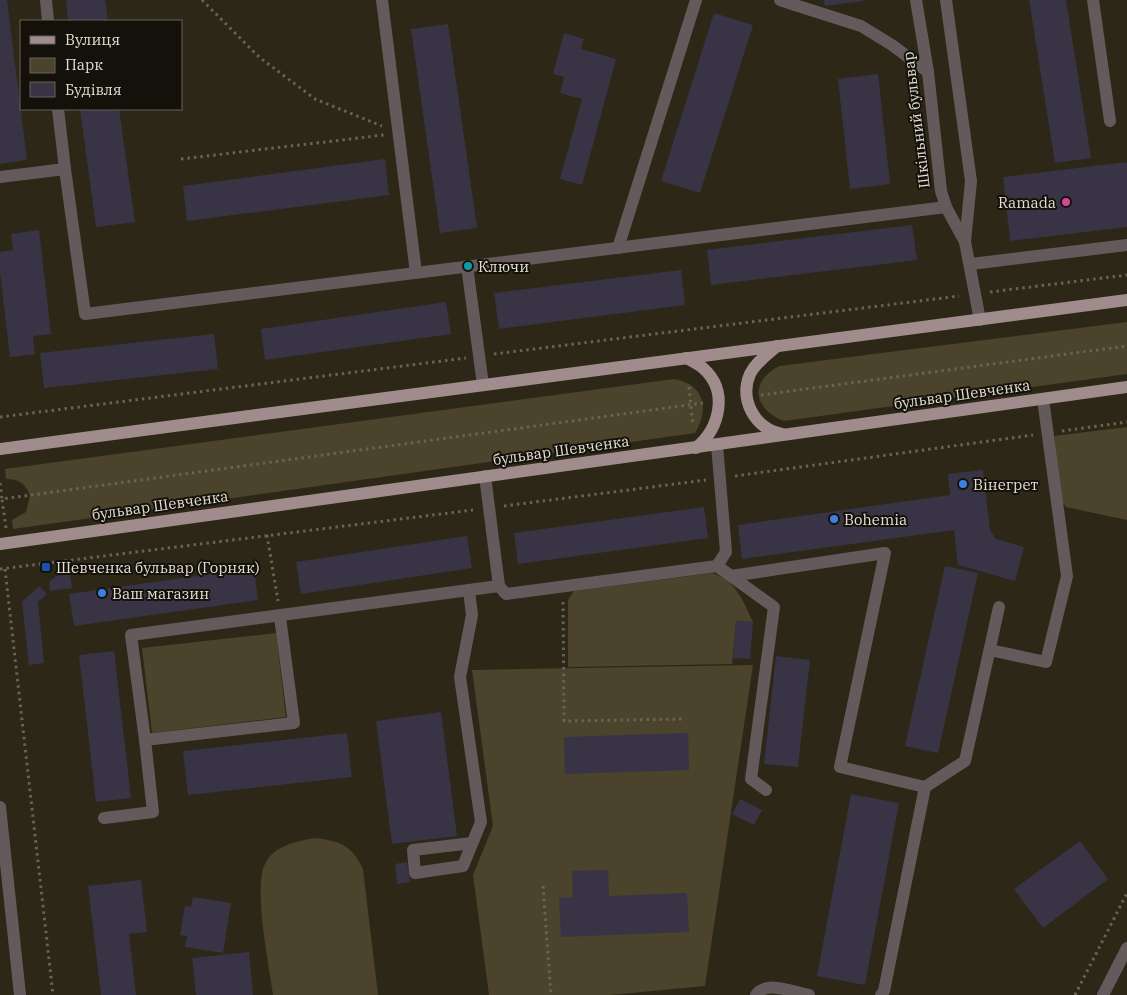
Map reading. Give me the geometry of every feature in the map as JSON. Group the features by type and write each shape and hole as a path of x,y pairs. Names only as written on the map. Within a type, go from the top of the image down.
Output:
{"main road":[{"path":"0,449 1127,300"},
{"path":"777,346 759,361 750,374 747,397 752,415 757,420 774,433 786,435"},
{"path":"686,358 702,368 711,378 720,400 712,431 696,448"},
{"name":"бульвар Шевченка","path":"0,544 1127,387"}],"street":[{"path":"46,0 48,20"},
{"path":"382,0 416,273"},
{"path":"618,248 696,0"},
{"path":"780,0 795,2 860,26 892,45 928,72"},
{"name":"Шкільний бульвар","path":"916,0 928,72 937,172 946,207 965,242 980,320"},
{"path":"946,0 971,181 965,242"},
{"path":"1093,0 1110,122"},
{"path":"58,110 85,314 946,207"},
{"path":"0,178 65,169"},
{"path":"970,264 1127,245"},
{"path":"467,266 483,385"},
{"path":"990,650 1046,662 1067,576 1043,399"},
{"path":"717,445 726,552 717,566"},
{"path":"485,476 499,586 506,594 717,566 774,607 751,779 766,790"},
{"path":"731,576 885,553 840,767 925,787"},
{"path":"104,818 154,812 132,636 499,586"},
{"path":"469,590 472,615 460,677 481,822 472,843"},
{"path":"881,995 884,991 925,787 965,761 999,607"},
{"path":"145,740 294,723 280,617"},
{"path":"0,807 20,995"},
{"path":"1103,995 1127,948"},
{"path":"756,995 762,989 770,988 809,995"}],"path":[{"path":"202,0 259,57 315,98 399,134"},
{"path":"181,159 399,134"},
{"path":"0,417 1127,275"},
{"path":"747,397 1127,346"},
{"path":"689,387 693,426"},
{"path":"2,499 720,400"},
{"path":"52,995 2,569 490,508 1127,422"},
{"path":"0,483 6,530"},
{"path":"267,535 280,617"},
{"path":"564,587 564,721 683,718"},
{"path":"543,886 551,995"},
{"path":"1075,995 1127,893"}],"green space":[{"path":"1127,322 1127,374 784,421 766,410 761,403 759,395 762,380 779,366"},
{"path":"674,379 692,386 701,398 703,406 702,415 695,433 13,529 12,520 26,512 30,496 21,483 6,479 5,469"},
{"path":"1127,427 1127,520 1066,507 1062,501 1054,436"},
{"path":"712,573 720,576 733,586 742,599 753,622 736,621 732,664 568,667 568,600 574,591"},
{"path":"276,633 286,717 152,733 142,648"},
{"path":"753,665 705,986 610,995 489,995 473,875 493,826 472,670"},
{"path":"315,838 332,841 350,849 363,869 378,995 273,995 261,908 262,875 265,864 274,853 286,845"}],"building":[{"path":"0,0 7,0 27,160 0,164"},
{"path":"66,0 105,0 108,20 68,20"},
{"path":"824,0 863,0 863,1 825,6"},
{"path":"1029,0 1066,0 1091,158 1055,163"},
{"path":"714,13 753,25 700,193 661,181"},
{"path":"448,24 477,228 440,233 411,29"},
{"path":"564,33 584,39 581,49 616,59 582,185 560,179 582,99 560,93 564,77 553,74"},
{"path":"878,74 890,184 850,189 838,79"},
{"path":"80,110 119,110 135,222 96,227"},
{"path":"385,159 389,195 187,221 183,186"},
{"name":"Ramada","path":"1127,162 1127,227 1010,241 1003,177"},
{"path":"912,225 917,260 711,285 707,250"},
{"path":"39,230 51,334 33,336 35,354 10,357 0,272 0,252 13,250 11,234"},
{"path":"681,270 685,305 499,329 494,293"},
{"path":"446,302 451,334 265,360 261,329"},
{"path":"214,334 218,369 44,388 40,353"},
{"path":"983,470 990,530 996,539 1024,547 1015,581 958,565 954,530 742,559 738,525 950,495 948,474"},
{"path":"704,507 708,538 518,564 514,533"},
{"path":"467,536 472,568 301,594 296,562"},
{"path":"945,566 978,573 938,753 905,746"},
{"path":"254,568 258,600 74,626 69,594"},
{"path":"70,574 72,588 50,591 49,582 56,576"},
{"path":"39,586 47,594 38,602 44,663 29,665 22,602"},
{"path":"736,621 753,622 750,659 733,658"},
{"path":"114,651 131,798 96,802 79,655"},
{"path":"776,656 810,660 798,767 764,764"},
{"path":"441,712 457,836 392,844 376,721"},
{"path":"347,733 352,777 188,795 183,751"},
{"path":"688,733 689,770 565,774 564,737"},
{"path":"851,794 899,803 865,985 817,976"},
{"path":"740,799 762,810 754,825 732,814"},
{"path":"1080,841 1108,879 1043,928 1014,889"},
{"path":"407,862 410,882 397,884 395,864"},
{"path":"608,870 609,896 687,893 689,932 561,937 559,898 573,897 572,871"},
{"path":"141,880 147,932 129,934 136,995 101,995 88,886"},
{"path":"193,897 231,903 223,953 185,947 187,936 180,935 185,906 191,907"},
{"path":"249,952 253,995 196,995 192,958"}],"place":[{"name":"Ramada","path":"1066,202"},
{"name":"Ключи","path":"468,266"},
{"name":"Вінегрет","path":"963,484"},
{"name":"Bohemia","path":"834,519"},
{"name":"Шевченка бульвар (Горняк)","path":"46,567"},
{"name":"Ваш магазин","path":"102,593"}]}
